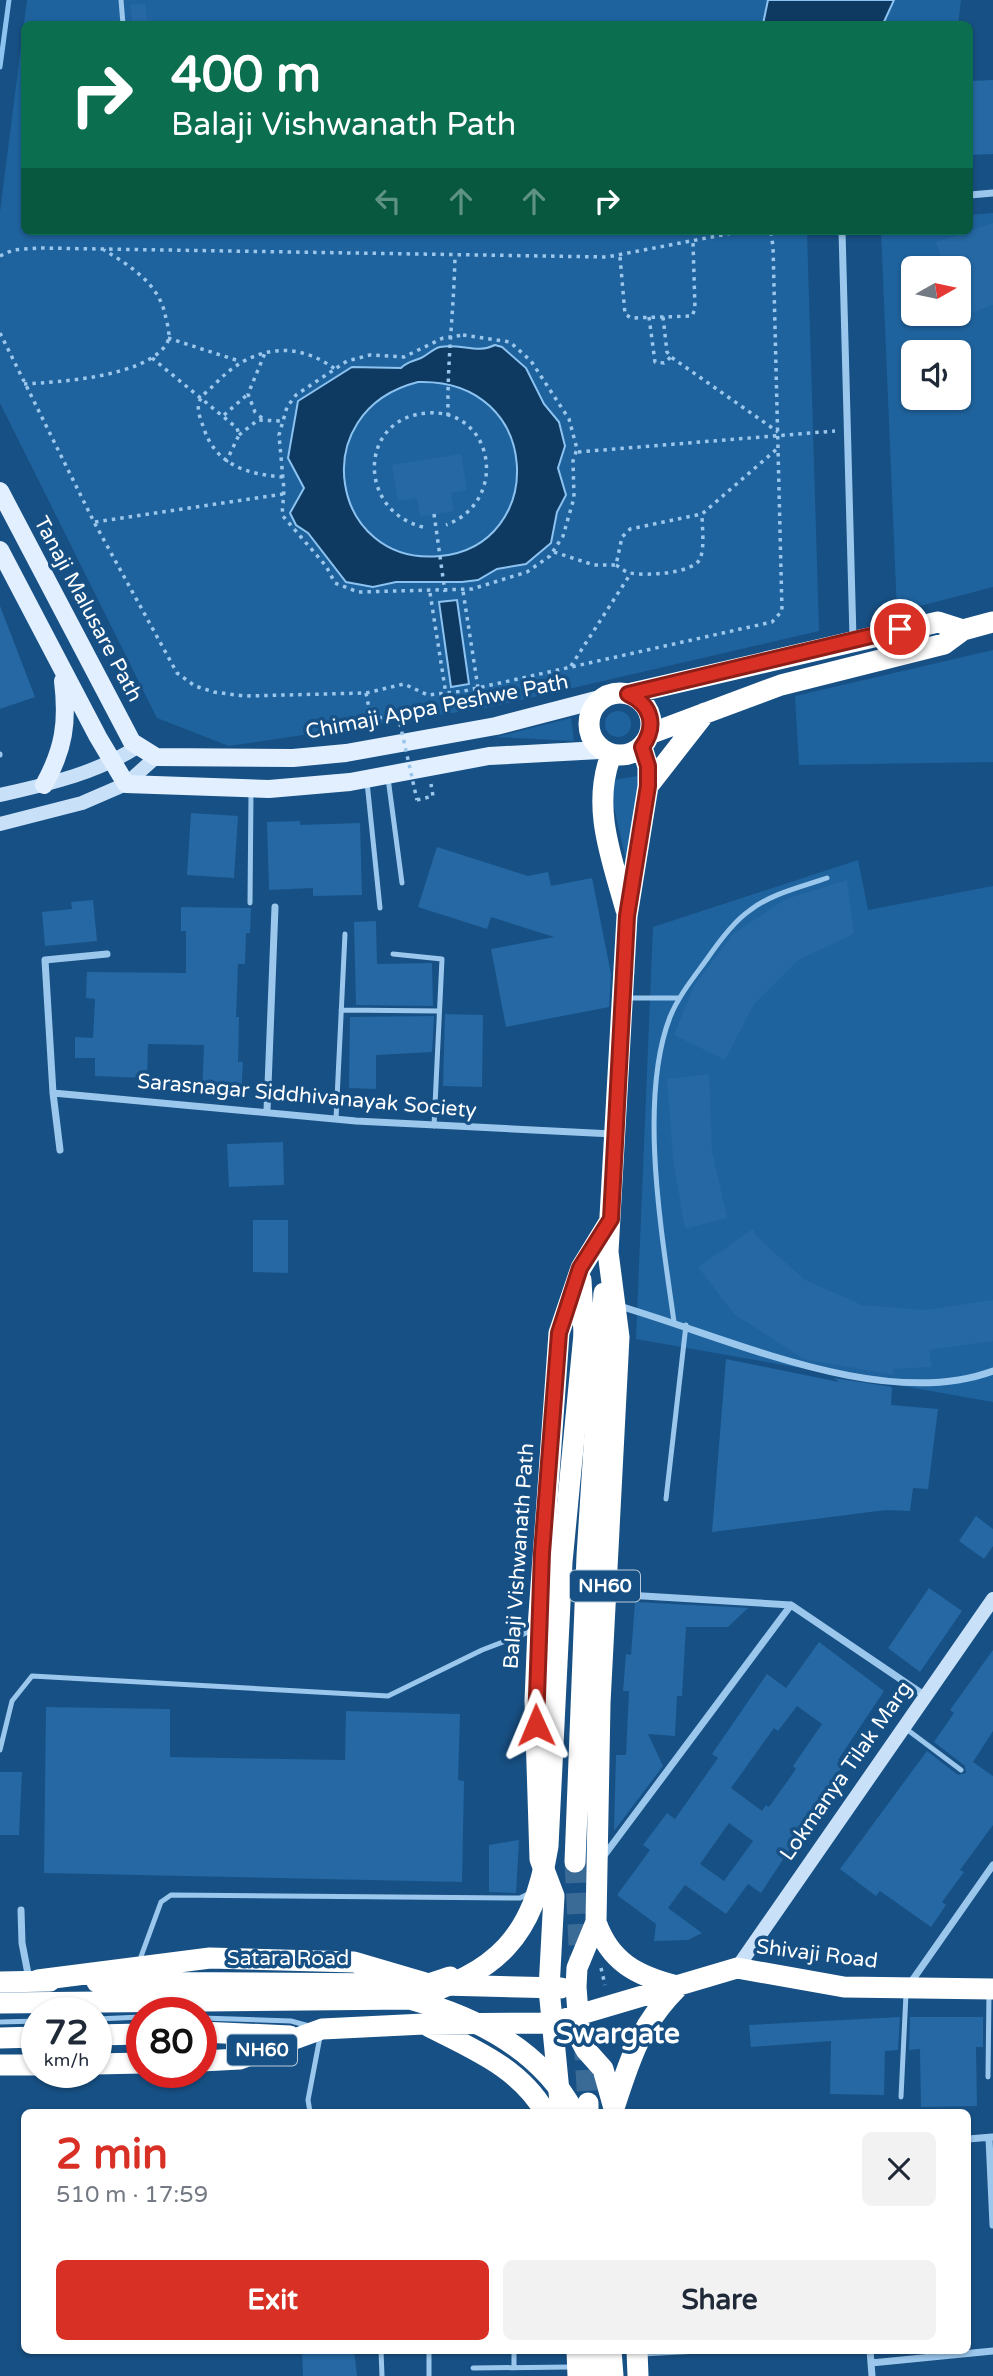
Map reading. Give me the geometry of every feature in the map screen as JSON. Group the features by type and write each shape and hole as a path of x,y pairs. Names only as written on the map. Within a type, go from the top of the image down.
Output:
{"highway":[{"path":"963,630 938,622 628,694 613,693 600,699 589,719 589,730 606,752 624,756 647,740 707,711 781,685 944,644 963,630 993,622"},
{"name":"Balaji Vishwanath Path","path":"615,2109 603,2068 581,2042 576,1987 577,1968 596,1922 585,1865 605,1594 619,1337 608,1252 627,916 648,786 647,740 650,714 645,705 628,694"},
{"path":"648,786 707,711"},
{"name":"Balaji Vishwanath Path","path":"606,752 602,808 627,916"},
{"name":"Balaji Vishwanath Path","path":"561,2109 549,1989 554,1896 540,1859 535,1702 538,1628 559,1333 580,1268 611,1219"},
{"path":"585,1865 587,1556 608,1252"},
{"path":"410,1999 451,1986 481,1970 499,1955 530,1915 541,1887 548,1846 562,1562 584,1334 580,1268"},
{"path":"34,1981 138,1965 210,1958 354,1962 429,1984 475,1966 495,1952 520,1924 536,1889 540,1859"},
{"name":"NH60","path":"596,1922 603,1941 614,1957 632,1971 647,1979 679,1986"},
{"name":"Shivaji Road","path":"577,2018 737,1968 844,1986 991,1989"},
{"name":"Satara Road","path":"0,1982 429,1984 549,1989 576,1987"},
{"path":"615,2109 633,2051 644,2028 654,2011 679,1986"},
{"path":"0,2003 410,1999 447,2009 515,2046 583,2109"},
{"name":"NH60","path":"217,2060 240,2059 321,2029 424,2024 551,2023 577,2018"},
{"path":"424,2024 515,2075 535,2095 543,2109"},
{"path":"217,2031 296,2037"},
{"path":"0,2038 21,2037"},
{"path":"0,2065 21,2065"},
{"path":"611,2354 613,2376"},
{"path":"637,2354 638,2376"}],"main road":[{"name":"Tanaji Malusare Path","path":"0,491 137,747"},
{"path":"0,550 126,783"},
{"path":"36,786 58,759 66,735 67,710 62,668"},
{"name":"Chimaji Appa Peshwe Path","path":"137,747 156,757 269,760 346,753 496,726 600,699"},
{"path":"0,795 113,763 137,747"},
{"path":"126,783 270,789 367,779 489,756 606,752"},
{"path":"0,824 82,803 126,783 156,757"},
{"name":"Lokmanya Tilak Marg","path":"737,1968 993,1599"}],"street":[{"path":"973,194 993,193"},
{"path":"842,235 853,642"},
{"path":"267,1111 275,906"},
{"path":"60,1150 53,1093 45,960 107,954"},
{"name":"Sarasnagar Siddhivanayak Society","path":"53,1093 336,1119 616,1135"},
{"path":"615,1305 686,1325 803,1364 900,1385 973,1379 993,1371"},
{"path":"605,1594 792,1605 924,1695"},
{"path":"585,1865 792,1605"},
{"path":"907,1988 993,1865"},
{"path":"21,1910 22,1943 34,1981 35,1997"},
{"path":"971,2139 991,2137 993,2225"},
{"path":"971,2353 993,2351"},
{"path":"870,2354 872,2376"},
{"path":"871,2363 962,2354"}],"lane":[{"path":"121,0 123,21"},
{"path":"388,775 402,883"},
{"path":"367,779 380,908"},
{"path":"250,903 251,788"},
{"path":"674,1322 655,1168 658,1076 669,1018 679,998 713,951 748,911 784,893 827,878"},
{"path":"336,1119 345,934"},
{"path":"393,954 442,959 434,1126"},
{"path":"623,998 679,998"},
{"path":"341,1010 439,1011"},
{"path":"666,1499 686,1325"},
{"path":"0,1750 12,1701 32,1676 388,1696 482,1650 538,1628"},
{"path":"903,1726 961,1770"},
{"path":"138,1965 161,1902 171,1895 520,1898 536,1889"},
{"path":"901,2097 907,1988"},
{"path":"988,2077 991,1989"},
{"path":"217,2019 291,2021 321,2029 308,2100 310,2109"},
{"path":"0,2022 21,2021"},
{"path":"381,2354 382,2376"},
{"path":"429,2354 429,2376"},
{"path":"514,2354 514,2368"},
{"path":"473,2368 582,2367"}],"path":[{"path":"0,256 13,250 38,248 620,257 725,235"},
{"path":"0,333 94,522 177,673 195,686 244,696 366,693 404,684 428,695 446,693 479,688 772,622 779,617 782,611 771,235"},
{"path":"620,257 625,314 631,318 695,313 693,242"},
{"path":"24,384 60,382 136,366 152,358 167,344 164,310 156,295 131,266 102,249"},
{"path":"448,416 448,346 454,327 455,255"},
{"path":"649,317 655,362 664,363 671,357"},
{"path":"663,317 667,352 671,357 778,434"},
{"path":"450,336 505,340 517,348 531,361 550,395 566,415 577,452 573,461 574,498 563,536 554,552 527,572 463,591 358,592 339,586 326,566 284,519 279,440 282,421 296,395 335,369 347,360 365,356 404,356 450,336"},
{"path":"168,338 239,361"},
{"path":"283,477 251,474 226,462 204,430 198,409 200,399 239,361 265,353 296,351 318,357 335,369"},
{"path":"224,415 247,394 265,353"},
{"path":"152,358 200,399 224,415 239,435"},
{"path":"247,394 255,412 262,418 282,421"},
{"path":"423,527 400,519 383,502 374,480 375,456 386,435 404,419 427,413 448,416 461,422 478,438 488,472 482,496 476,506 457,521 446,525"},
{"path":"226,462 239,435 262,418"},
{"path":"577,452 848,429"},
{"path":"616,565 622,537 630,529 702,514 778,448"},
{"path":"94,522 283,495"},
{"path":"434,514 446,592"},
{"path":"554,552 594,565 616,565 631,573 672,573 694,565 699,559 702,548 702,514"},
{"path":"570,667 631,573"},
{"path":"430,593 448,708 480,701 463,591"},
{"path":"366,693 371,719 398,715 417,800 433,796"},
{"path":"601,1968 605,1985"},
{"path":"604,2034 607,2028"},
{"path":"594,2036 614,2036"}],"shaded area":[{"path":"27,0 961,0 958,21 24,21"},
{"path":"768,0 894,0 884,21 764,21"},
{"path":"21,47 21,235 807,235 819,631 486,708 229,746 157,718 0,403 0,212"},
{"path":"993,213 993,587 897,612 881,235 973,235 973,215"},
{"path":"495,345 502,347 526,368 544,404 559,422 565,446 558,468 566,495 557,512 551,543 526,564 497,569 478,580 396,582 373,587 346,582 308,533 296,525 290,513 304,488 288,458 298,401 352,367 401,368 440,347 488,348","holes":["418,382 460,388 490,406 509,433 517,464 514,495 500,524 475,545 440,556 403,553 374,538 355,513 345,484 346,453 358,423 381,398"]},
{"path":"457,600 469,684 451,687 439,602"},
{"path":"993,650 993,762 799,765 795,696"},
{"path":"618,711 627,715 631,724 627,733 618,737 609,733 605,724 609,715"},
{"path":"571,718 574,741 496,737"},
{"path":"644,775 629,873 608,781"},
{"path":"858,860 868,910 993,886 993,1402 636,1339 653,927"}],"building":[{"path":"145,3 148,21 133,21 130,5"},
{"path":"993,80 993,154 973,155 973,81"},
{"path":"993,223 993,305 971,313 971,256 941,256 936,242 957,235 973,235 973,230"},
{"path":"461,454 467,490 451,493 454,511 420,517 417,498 398,501 392,465"},
{"path":"0,606 35,697 0,709"},
{"path":"191,813 238,816 234,878 187,875"},
{"path":"300,821 300,825 360,823 362,895 313,896 313,888 269,890 267,822"},
{"path":"437,847 528,876 548,872 551,886 592,878 611,974 609,1007 506,1027 491,949 554,937 491,917 487,929 418,907"},
{"path":"847,880 854,934 798,960 754,1004 725,1060 674,1035 694,986 733,934 786,899"},
{"path":"93,900 97,941 45,946 42,912 72,909 71,902"},
{"path":"181,907 251,908 250,933 246,933 245,964 238,964 236,1017 239,1017 238,1062 243,1062 241,1094 202,1093 204,1045 148,1044 147,1078 95,1076 95,1058 75,1058 75,1037 93,1038 95,999 86,998 87,972 186,973 186,931 181,931"},
{"path":"376,921 377,964 432,963 433,1006 356,1005 354,922"},
{"path":"445,1014 483,1015 482,1087 443,1086"},
{"path":"434,1016 432,1052 376,1055 376,1089 349,1088 350,1017"},
{"path":"709,1074 712,1151 727,1218 685,1229 673,1158 667,1079"},
{"path":"283,1142 284,1185 229,1187 227,1144"},
{"path":"253,1220 288,1220 288,1273 253,1272"},
{"path":"753,1229 758,1238 805,1280 862,1305 924,1310 993,1300 993,1341 929,1350 932,1367 893,1369 893,1375 804,1359 734,1314 698,1267"},
{"path":"726,1359 839,1382 834,1378 892,1387 891,1405 938,1409 928,1489 913,1488 910,1511 886,1510 712,1532"},
{"path":"976,1516 993,1529 993,1546 984,1559 959,1541"},
{"path":"929,1588 962,1611 920,1672 888,1648"},
{"path":"635,1602 748,1608 728,1627 686,1627 682,1696 677,1696 675,1736 648,1734 663,1766 614,1831 616,1755 626,1755 629,1691 623,1691 626,1654 631,1655"},
{"path":"819,1642 884,1691 838,1760 844,1764 761,1893 748,1884 726,1914 685,1885 668,1908 702,1933 688,1940 654,1941 656,1924 617,1895 650,1850 643,1845 667,1813 675,1819 718,1758 712,1754 767,1674 786,1688","holes":["797,1706 822,1724 793,1766 796,1769 769,1807 766,1805 762,1811 731,1788 774,1728 778,1731","729,1823 753,1841 724,1881 700,1864"]},
{"path":"993,1650 993,1731 973,1762 993,1776 993,1825 960,1870 964,1872 942,1902 946,1905 931,1927 880,1891 876,1896 840,1869 927,1751 958,1775 966,1773 965,1766 934,1742 954,1713 950,1710"},
{"path":"46,1707 170,1709 170,1757 345,1760 346,1711 460,1714 458,1780 464,1781 462,1882 44,1873"},
{"path":"0,1772 22,1772 19,1835 0,1835"},
{"path":"519,1840 516,1893 489,1892 489,1845"},
{"path":"900,2017 898,2050 885,2051 884,2095 830,2094 831,2041 751,2047 749,2025"},
{"path":"910,2017 983,2017 983,2047 976,2047 977,2106 921,2107 920,2049 909,2050"},
{"path":"302,2354 354,2354 357,2376 303,2376"}],"waterway":[{"path":"0,67 9,0"}],"tunnel":[{"path":"575,1862 580,1965"},
{"path":"584,2039 588,2103"}],"district":[{"name":"Swargate","path":"618,2034"}],"route":[{"path":"536,1725 542,1553 559,1333 580,1268 611,1219 627,916 648,786 648,766 642,747 652,733 650,714 645,705 628,694 900,629"}]}
